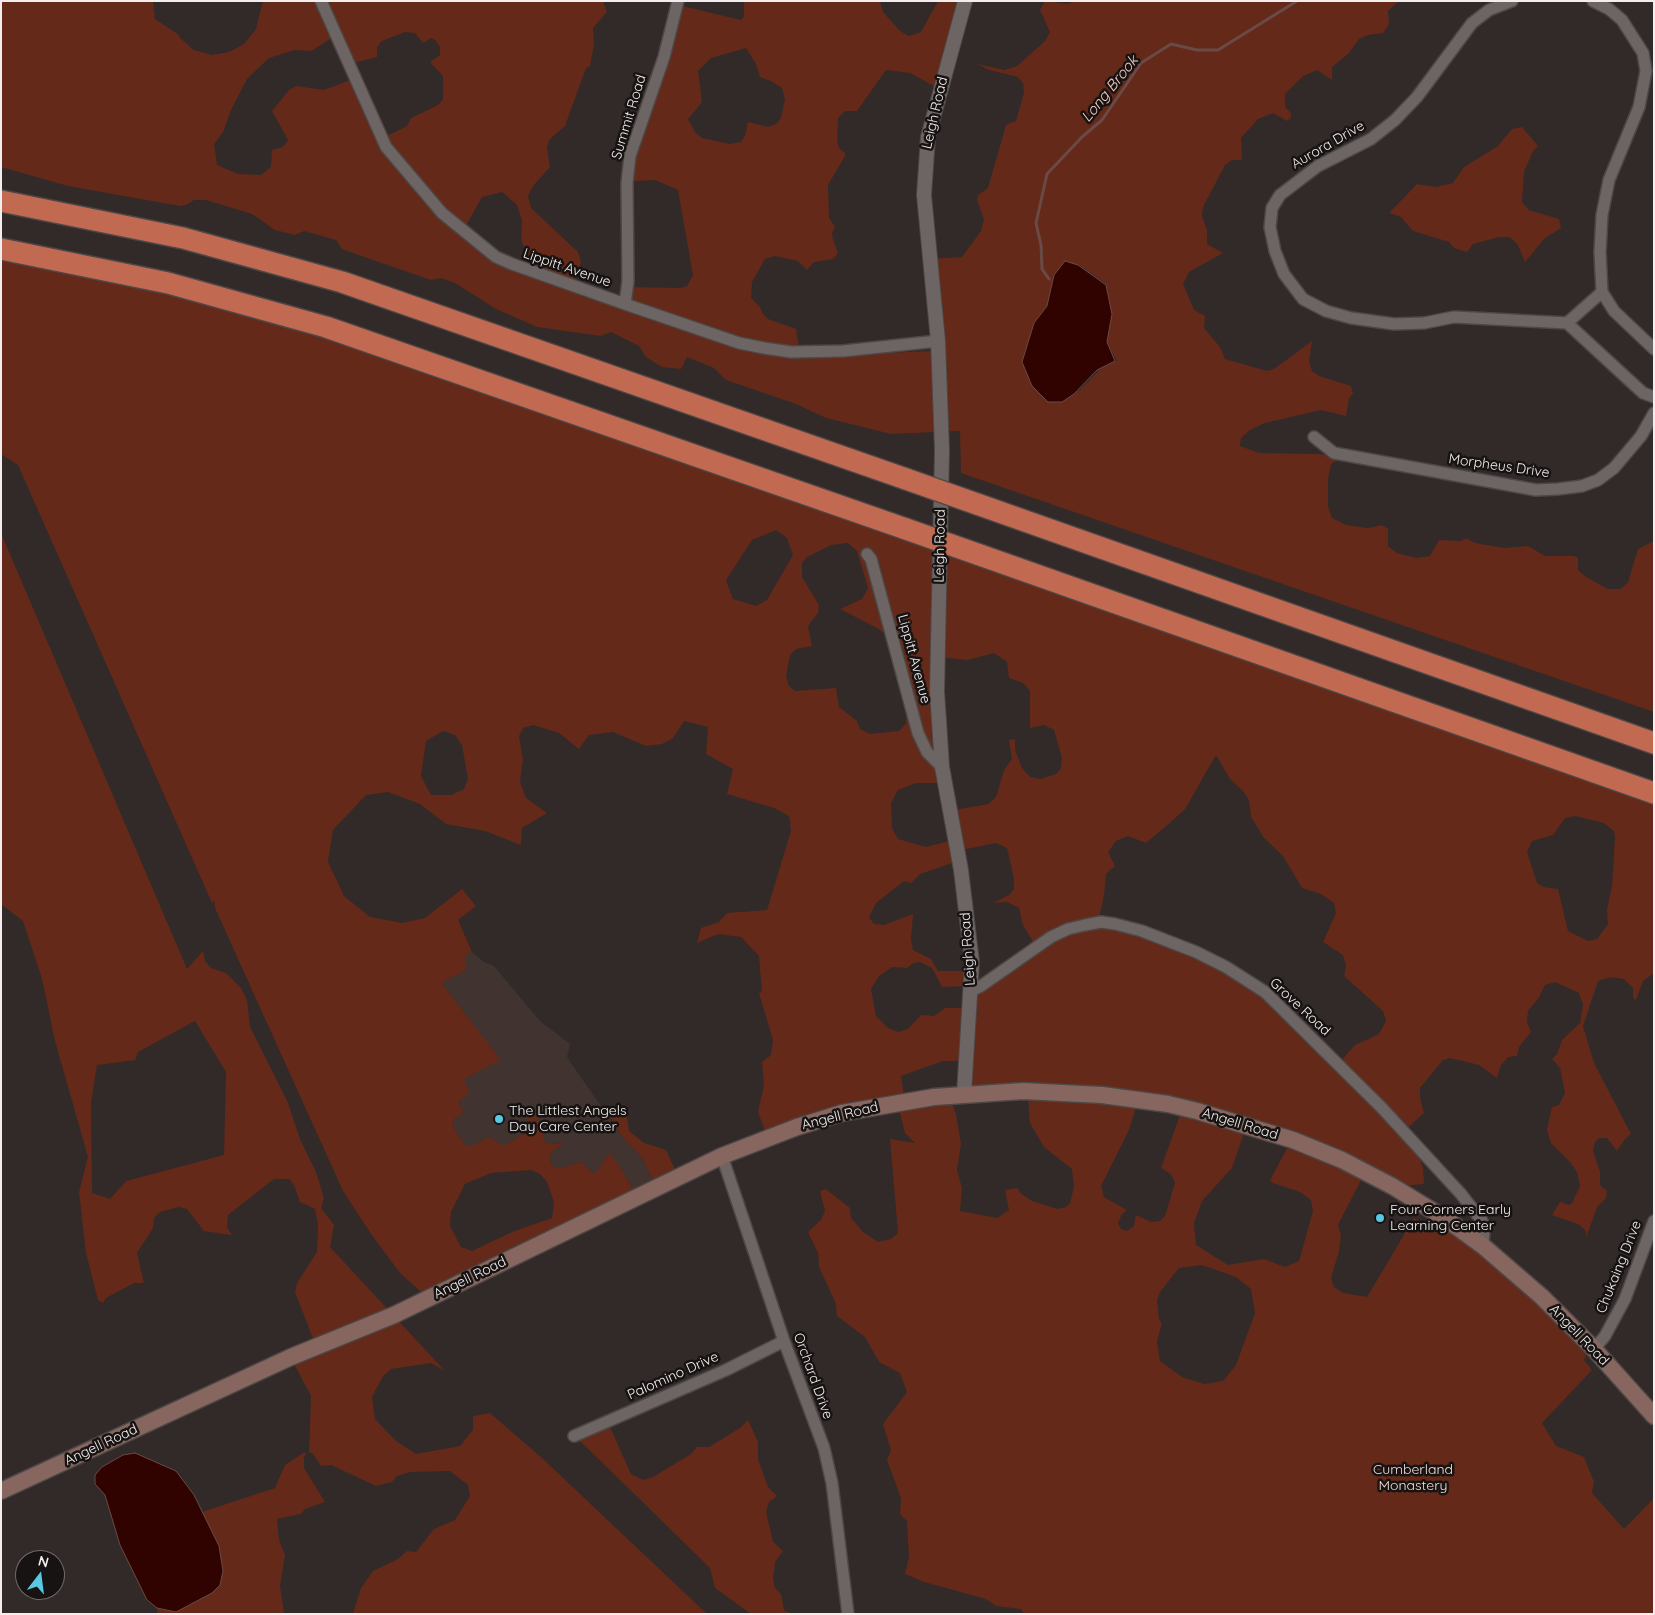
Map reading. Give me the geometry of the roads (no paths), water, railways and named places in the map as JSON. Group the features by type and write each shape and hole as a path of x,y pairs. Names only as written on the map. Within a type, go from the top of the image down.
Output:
{"highway":[{"path":"1,201 183,238 350,285 1654,743"},
{"path":"1,249 168,283 326,327 1654,793"}],"main road":[{"name":"Angell Road","path":"1,1491 291,1357 411,1307 722,1156 797,1126 842,1113 906,1101 964,1094 1023,1091 1102,1095 1168,1104 1233,1120 1293,1140 1342,1160 1392,1186 1438,1214 1483,1246 1542,1297 1594,1349 1654,1416"}],"street":[{"name":"Lippitt Avenue","path":"321,1 386,147 442,213 485,250 504,260 739,343 791,352 843,351 938,341"},
{"name":"Summit Road","path":"625,304 628,281 627,183 630,156 664,57 678,1"},
{"name":"Leigh Road","path":"964,1094 972,962 961,870 942,767 937,692 942,450 938,341 924,195 924,162 934,108 965,1"},
{"name":"Aurora Drive","path":"1512,1 1489,10 1472,23 1417,97 1395,120 1370,139 1318,166 1280,195 1272,208 1270,227 1275,251 1284,274 1303,299 1326,311 1351,318 1394,324 1424,323 1454,316 1567,322"},
{"path":"1593,1 1622,20 1643,53 1646,72 1639,107 1609,180 1600,252 1602,292 1614,311 1654,349"},
{"path":"1602,292 1567,322 1643,394 1654,397"},
{"name":"Morpheus Drive","path":"1314,437 1334,453 1536,490 1558,489 1582,486 1598,480 1614,468 1641,436 1654,413"},
{"name":"Lippitt Avenue","path":"867,554 871,559 918,733 927,752 942,767"},
{"name":"Grove Road","path":"971,990 980,986 1051,937 1068,929 1100,922 1142,931 1196,952 1226,967 1264,992 1382,1108 1461,1194 1482,1221 1484,1231 1483,1246"},
{"name":"Orchard Drive","path":"722,1156 829,1468 848,1614"},
{"name":"Chukaing Drive","path":"1594,1349 1613,1323 1625,1299 1654,1220"},
{"name":"Palomino Drive","path":"574,1436 726,1370 784,1341"}],"waterway":[{"name":"Long Brook","path":"1049,279 1042,269 1041,245 1036,223 1047,174 1082,137 1102,120 1141,63 1171,44 1197,50 1218,50 1297,1"}],"place":[{"name":"The Littlest Angels Day Care Center","path":"499,1119"},
{"name":"Four Corners Early Learning Center","path":"1380,1218"}],"park label":[{"name":"Cumberland Monastery","path":"1413,1478"}]}
